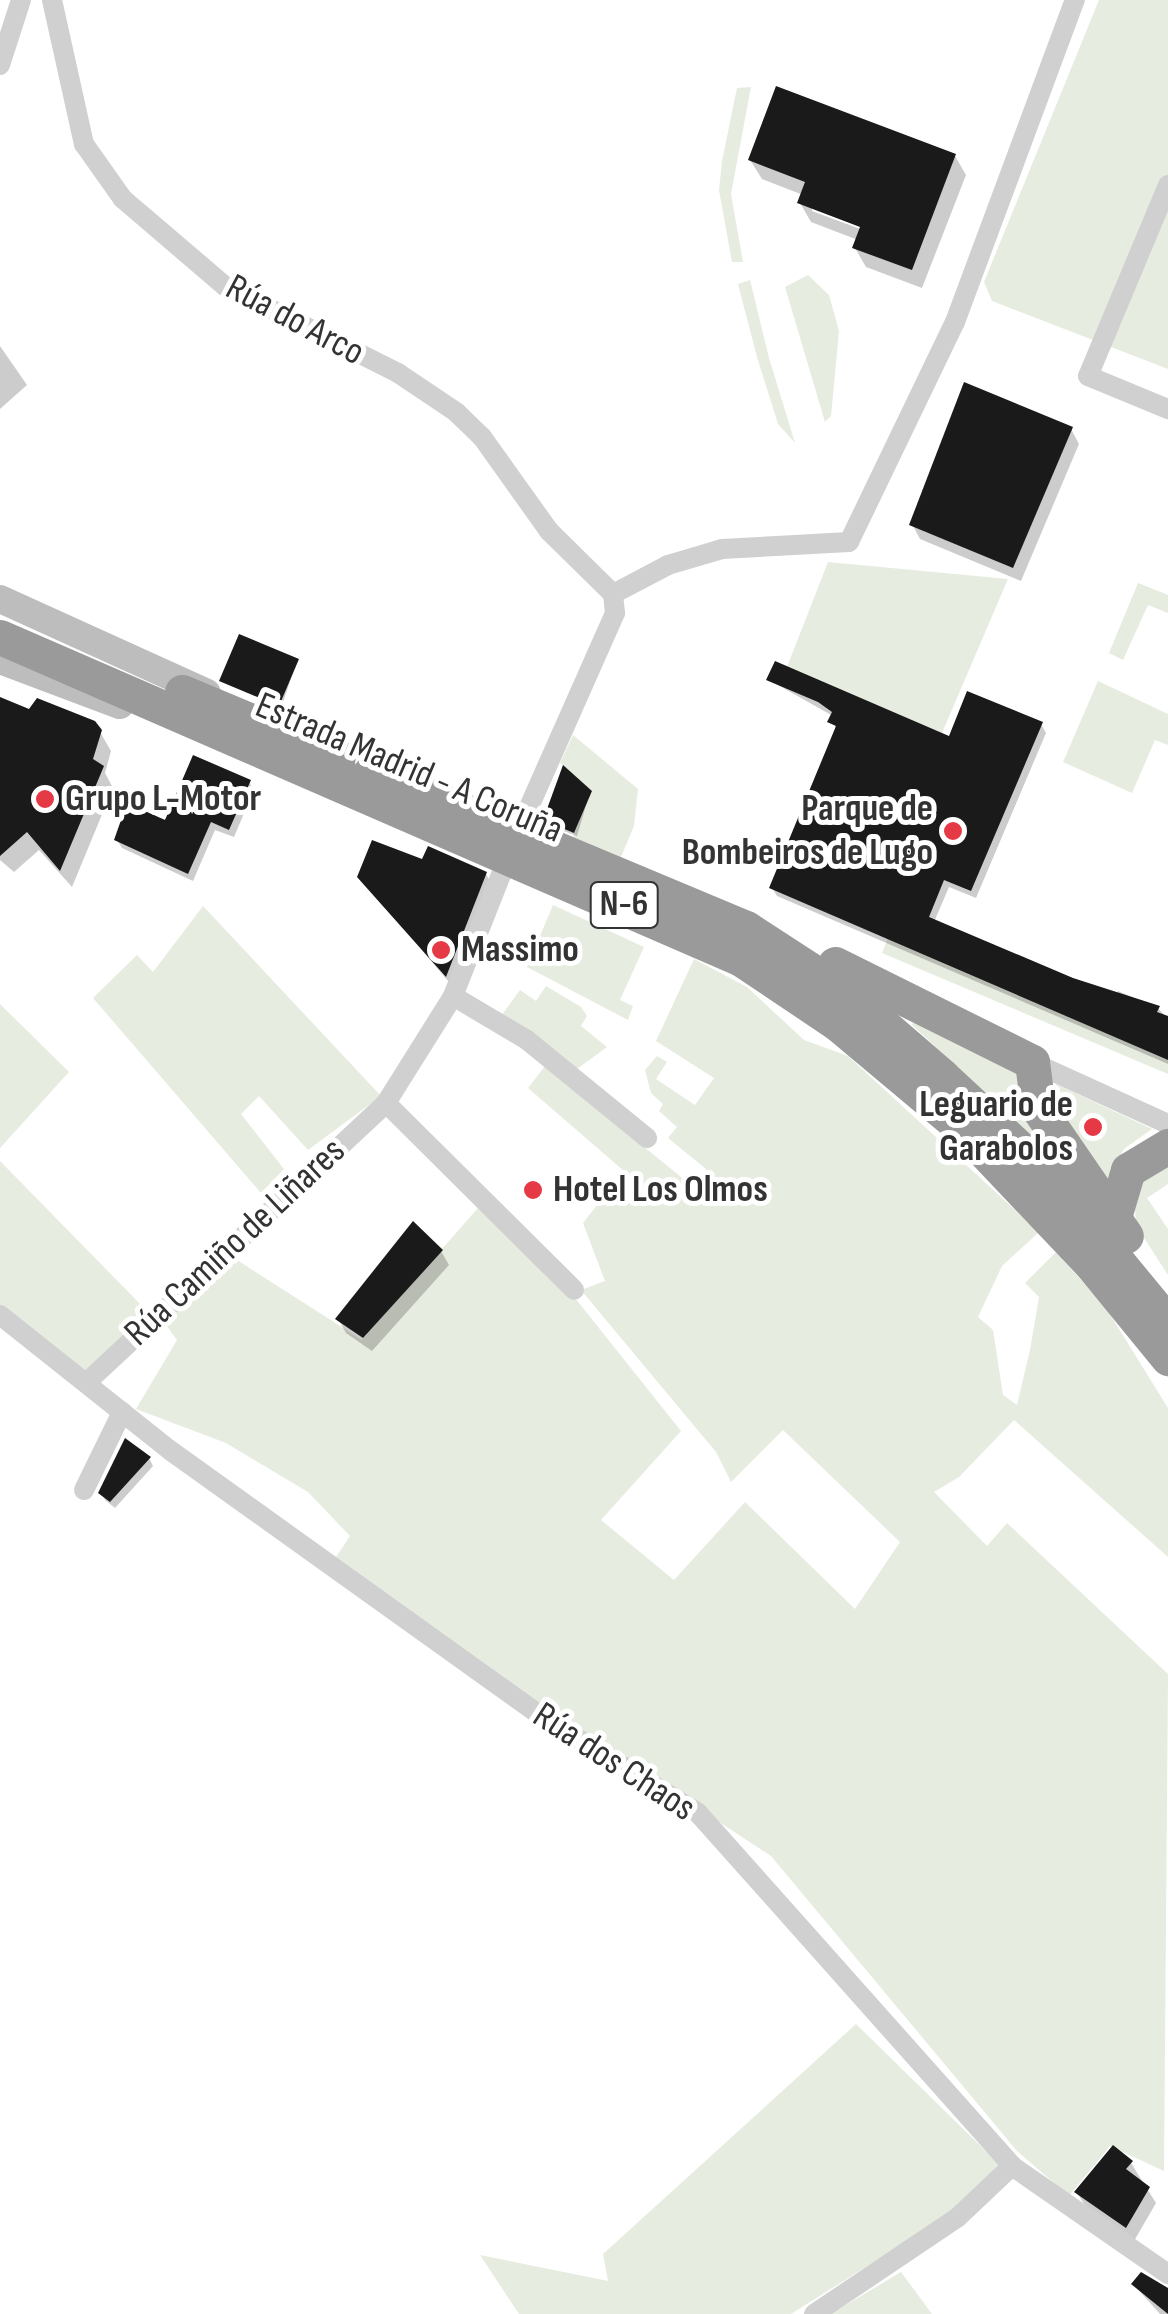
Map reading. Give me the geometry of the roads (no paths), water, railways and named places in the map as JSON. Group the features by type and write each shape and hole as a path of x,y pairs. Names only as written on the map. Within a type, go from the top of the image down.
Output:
{"highway":[{"name":"Estrada Madrid - A Coruña","path":"0,618 328,766"},
{"name":"Estrada Madrid - A Coruña","path":"0,638 514,843 746,928 902,1038 1039,1166 1164,1316"},
{"name":"Estrada Madrid - A Coruña","path":"514,843 710,942 838,1024 1013,1180 1168,1358"},
{"name":"N-6","path":"746,928 811,951 1032,1062"},
{"path":"1032,1062 1038,1108 1145,1264 1164,1316"},
{"path":"1114,1216 1128,1170 1168,1146"}],"main road":[{"path":"0,599 328,766"},
{"path":"0,660 328,766"}],"street":[{"path":"0,65 21,0"},
{"name":"Rúa do Arco","path":"52,0 84,144 123,199 225,286 398,373 456,412 482,436 549,531 613,594"},
{"path":"514,843 614,613 613,594 668,565 722,548 848,542 955,322 1075,0"},
{"path":"1168,185 1088,376 1168,409"},
{"name":"Rúa Camiño de Liñares","path":"86,1384 386,1103 453,996 514,843"},
{"path":"453,996 527,1040 646,1138"},
{"path":"1032,1062 1168,1124"},
{"path":"386,1103 574,1290"},
{"name":"Rúa dos Chaos","path":"0,1314 122,1412 538,1714 698,1813 1012,2166 1168,2274"},
{"path":"84,1490 122,1412"},
{"path":"814,2314 957,2218 1012,2166"}],"place":[{"name":"Grupo L-Motor","path":"45,799"},
{"name":"Parque de Bombeiros de Lugo","path":"953,831"},
{"name":"Massimo","path":"441,950"},
{"name":"Leguario de Garabolos","path":"1093,1127"},
{"name":"Hotel Los Olmos","path":"533,1190"}]}
